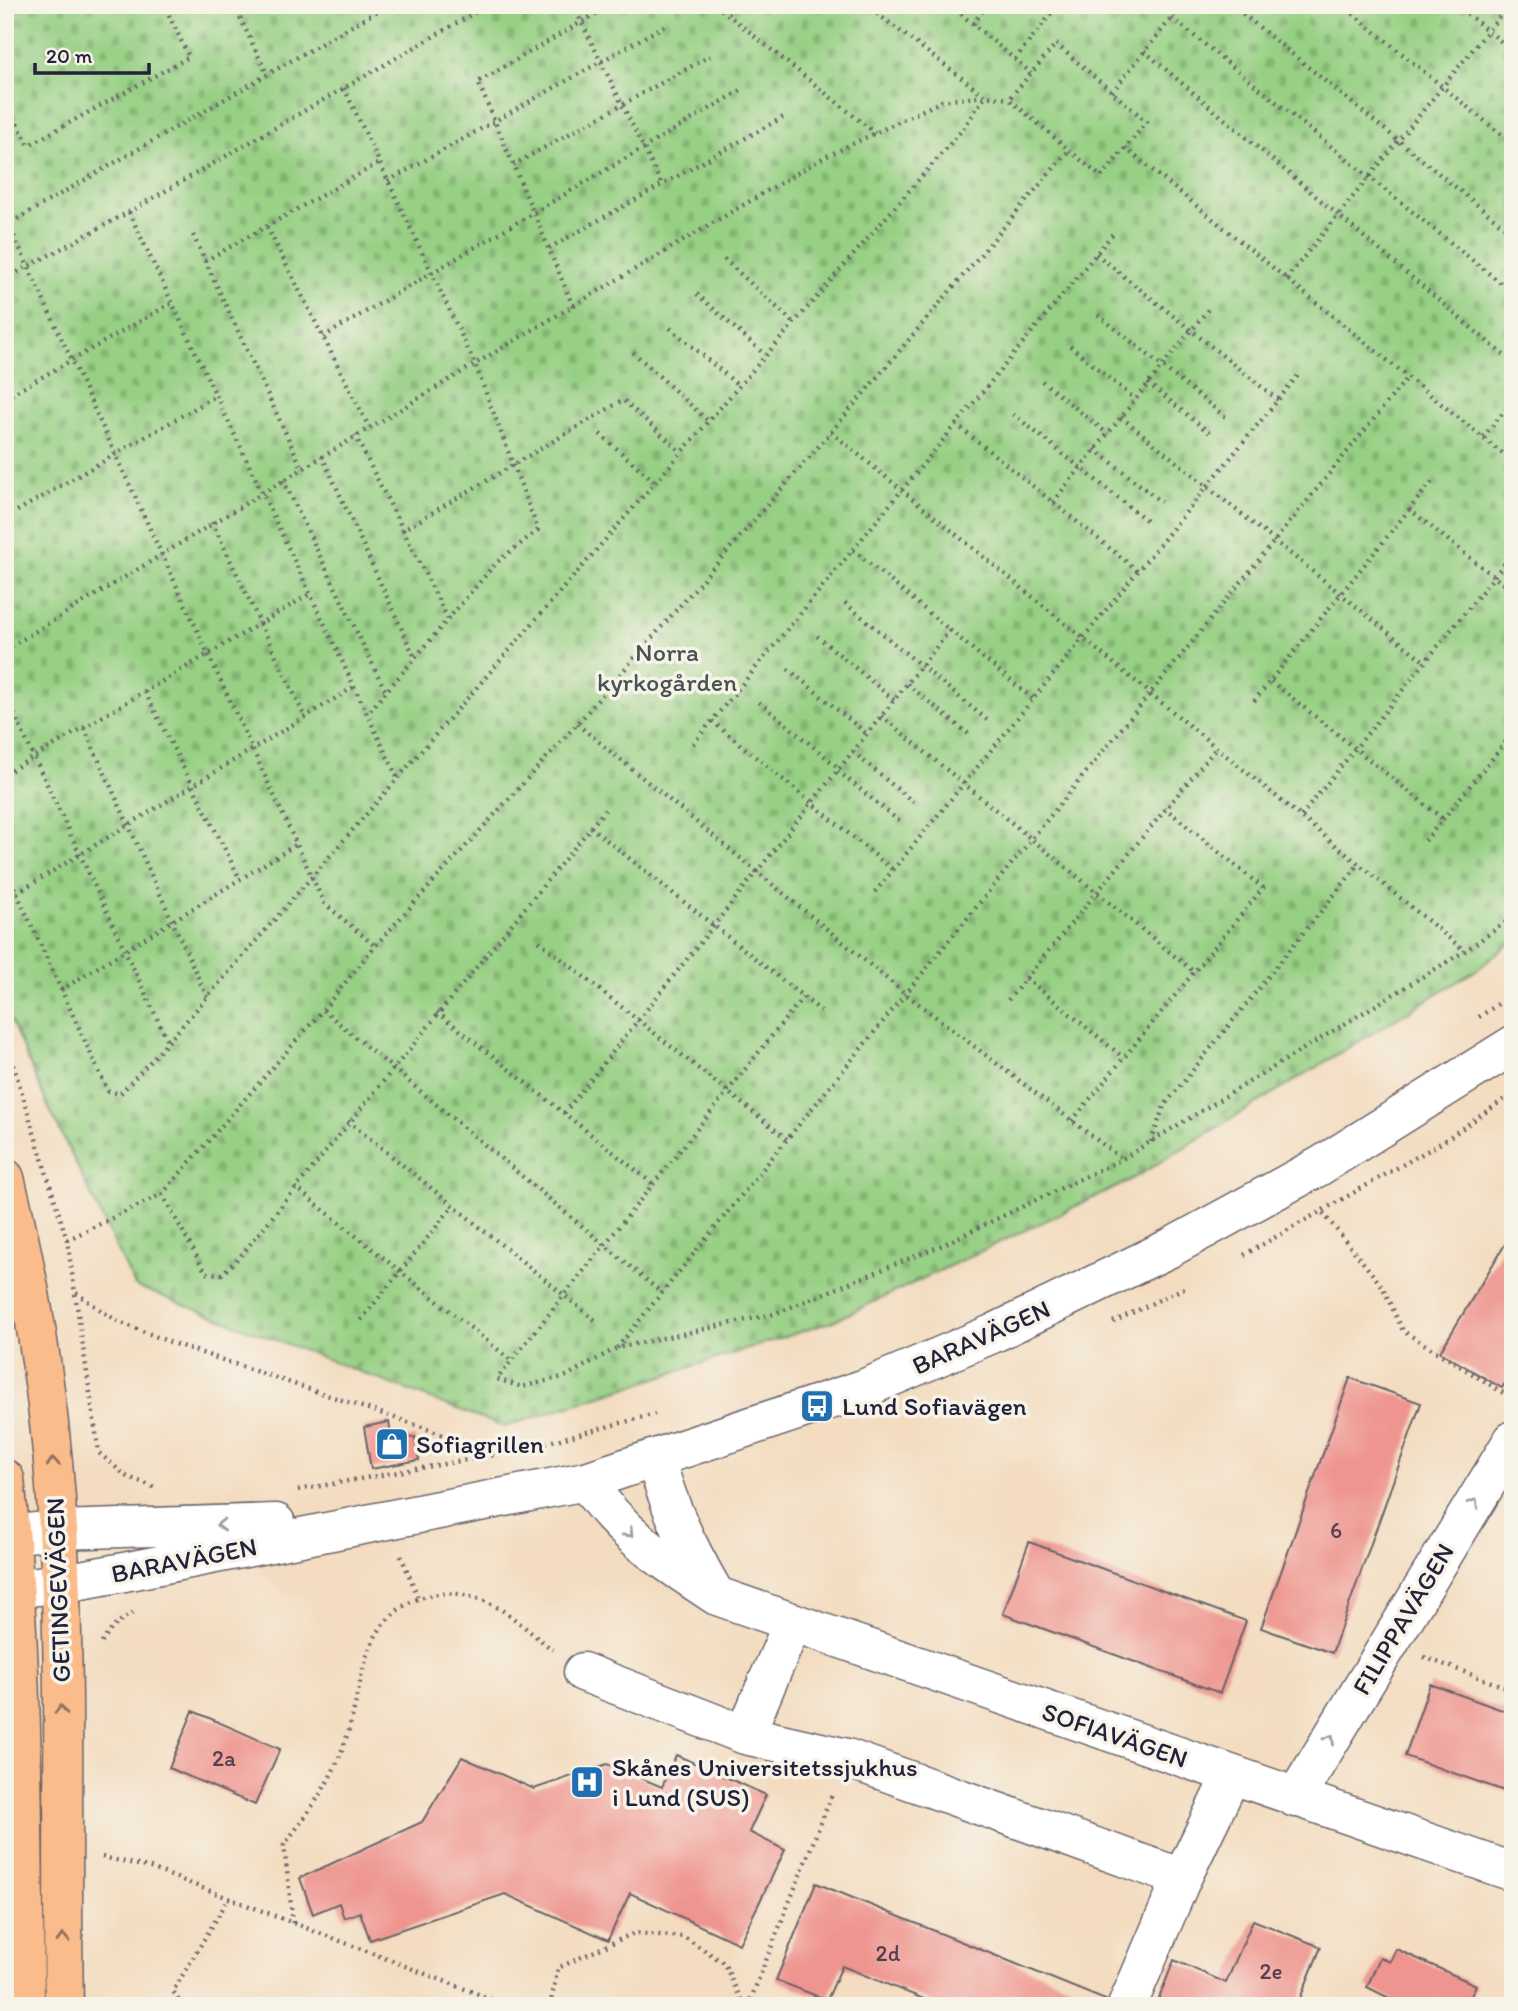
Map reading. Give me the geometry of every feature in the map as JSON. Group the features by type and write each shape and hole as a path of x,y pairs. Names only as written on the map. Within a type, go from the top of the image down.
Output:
{"main road":[{"name":"GETINGEVÄGEN","path":"5,1178 33,1308 45,1385 58,1530 64,2006"},
{"name":"GETINGEVÄGEN","path":"5,1479 12,1749 25,2006"}],"street":[{"name":"BARAVÄGEN","path":"9,1589 59,1584 586,1481 863,1389 1055,1304 1168,1249 1320,1166 1513,1045"},
{"name":"FILIPPAVÄGEN","path":"1296,1798 1387,1643 1513,1440"},
{"path":"656,1459 685,1543 717,1597"},
{"name":"SOFIAVÄGEN","path":"586,1481 601,1505 647,1550 717,1597 1513,1872"},
{"name":"BARAVÄGEN","path":"8,1535 58,1530 363,1524"},
{"path":"745,1735 793,1622"},
{"path":"583,1672 745,1735 847,1758 1182,1878"},
{"path":"1127,2006 1182,1878 1231,1776"}],"path":[{"path":"5,111 9,109 29,145 189,57 164,5"},
{"path":"234,5 268,74"},
{"path":"6,224 388,5"},
{"path":"5,279 130,212 488,5"},
{"path":"573,5 662,185"},
{"path":"573,306 478,82 611,5"},
{"path":"716,5 875,133"},
{"path":"866,5 985,96"},
{"path":"950,5 1031,73"},
{"path":"973,24 988,5"},
{"path":"1015,59 1058,5"},
{"path":"1112,92 1182,5"},
{"path":"1232,5 1513,234"},
{"path":"1342,5 1513,144"},
{"path":"1456,5 1513,51"},
{"path":"1286,279 1509,5"},
{"path":"1172,18 1513,293"},
{"path":"388,181 666,25"},
{"path":"5,650 355,435 821,159 942,101 985,96 1009,99 1101,177 1147,122 1056,44 1009,99"},
{"path":"1144,51 1513,363"},
{"path":"513,165 710,56"},
{"path":"344,88 475,364 538,530 496,563 367,714"},
{"path":"323,337 745,88"},
{"path":"5,868 108,1091 120,1094 169,1042 680,451 963,129 985,96"},
{"path":"549,248 787,115"},
{"path":"1125,148 1513,462"},
{"path":"67,1240 162,1194 323,1010 375,946 578,724 831,432 1069,150"},
{"path":"205,261 379,163"},
{"path":"130,212 397,777"},
{"path":"5,217 324,903 375,946"},
{"path":"267,227 369,427"},
{"path":"693,744 1115,231"},
{"path":"193,235 302,468"},
{"path":"1096,254 1278,400"},
{"path":"724,259 793,322"},
{"path":"697,294 765,355"},
{"path":"5,398 172,303"},
{"path":"1053,502 1210,307"},
{"path":"1098,314 1228,419"},
{"path":"670,328 738,386"},
{"path":"1070,346 1135,399"},
{"path":"633,352 707,420"},
{"path":"875,892 1300,373"},
{"path":"617,1348 1033,841 1408,377"},
{"path":"1042,381 1108,433"},
{"path":"1148,383 1211,434"},
{"path":"5,518 216,396"},
{"path":"403,530 623,400 680,451"},
{"path":"1483,437 1513,401"},
{"path":"1013,414 1146,520"},
{"path":"1121,417 1425,662"},
{"path":"956,424 1138,570"},
{"path":"831,432 1465,951"},
{"path":"600,434 654,481"},
{"path":"355,435 448,619"},
{"path":"1095,449 1161,502"},
{"path":"322,456 415,658"},
{"path":"1254,701 1434,478"},
{"path":"283,480 386,692"},
{"path":"1409,509 1513,592"},
{"path":"212,522 305,717"},
{"path":"853,550 1033,699"},
{"path":"1301,816 1513,554"},
{"path":"5,774 310,594"},
{"path":"845,603 986,720"},
{"path":"564,1113 950,630"},
{"path":"817,636 894,700"},
{"path":"788,669 867,734"},
{"path":"1271,681 1443,820"},
{"path":"907,684 971,736"},
{"path":"17,893 354,687"},
{"path":"145,692 240,879"},
{"path":"5,695 169,1042"},
{"path":"759,702 899,821"},
{"path":"881,716 1194,972"},
{"path":"712,721 893,870"},
{"path":"578,724 907,995 1122,1159"},
{"path":"84,727 207,997"},
{"path":"1425,841 1513,733"},
{"path":"1009,1000 1217,747"},
{"path":"853,752 913,802"},
{"path":"1072,1121 1263,888 1165,808"},
{"path":"162,1194 206,1273 222,1274 605,810"},
{"path":"590,827 821,1011"},
{"path":"61,990 297,844"},
{"path":"1151,1142 1164,1106 1359,864"},
{"path":"803,997 497,1379 522,1387 566,1376 617,1348 774,1314 940,1246 1122,1159 1465,951 1513,917"},
{"path":"539,941 788,1140"},
{"path":"1026,978 1124,1058"},
{"path":"1468,1025 1513,994"},
{"path":"323,1010 662,1293"},
{"path":"437,1012 653,1185"},
{"path":"348,1121 595,1320"},
{"path":"295,1187 512,1361"},
{"path":"361,1320 453,1206"},
{"path":"1323,1213 1382,1286 1403,1331 1513,1399"},
{"path":"75,1293 117,1321 175,1344 422,1427 495,1455"},
{"path":"289,1492 495,1455 660,1413"},
{"path":"99,1453 126,1476 161,1490"},
{"path":"400,1556 418,1597"},
{"path":"293,1923 284,1845 323,1794 347,1737 369,1650 390,1614 418,1597 454,1594 493,1605 583,1672"},
{"path":"1387,1643 1513,1690"},
{"path":"746,2006 847,1758"},
{"path":"94,1855 148,1867 509,2006"},
{"path":"182,2006 173,1991 229,1898"},
{"path":"550,2006 558,1968 634,1933 684,1937 714,1956 724,1963 746,2006"}],"green space":[{"name":"Norra kyrkogården","path":"5,5 1513,5 1513,941 1478,969 1127,1182 831,1322 504,1427 135,1286 47,1104 5,1007"}],"building":[{"path":"1513,1231 1513,1370 1502,1388 1440,1352"},
{"path":"1350,1378 1421,1403 1332,1653 1261,1628"},
{"name":"Sofiagrillen","path":"389,1422 392,1441 415,1437 419,1460 371,1469 364,1427"},
{"path":"1029,1542 1246,1621 1220,1693 1003,1614"},
{"path":"1430,1684 1513,1714 1513,1794 1405,1756"},
{"path":"193,1711 280,1749 255,1805 169,1768"},
{"path":"676,1755 766,1795 749,1832 785,1850 739,1944 630,1893 608,1940 505,1894 370,1940 360,1912 344,1918 339,1903 313,1914 300,1878 422,1822 462,1757 534,1789 607,1764 662,1787"},
{"path":"816,1883 1108,2001 1106,2006 941,2006 842,1966 827,2000 776,1980"},
{"path":"1253,1920 1321,1947 1297,2006 1156,2006 1174,1960 1226,1983"},
{"path":"1396,1949 1476,1985 1468,2002 1476,2006 1405,2006 1367,1987 1380,1957 1390,1962"}],"place":[{"name":"Lund Sofiavägen","path":"817,1406"},
{"name":"Sofiagrillen","path":"392,1444"},
{"name":"Skånes Universitetssjukhus i Lund (SUS)","path":"587,1782"}]}
